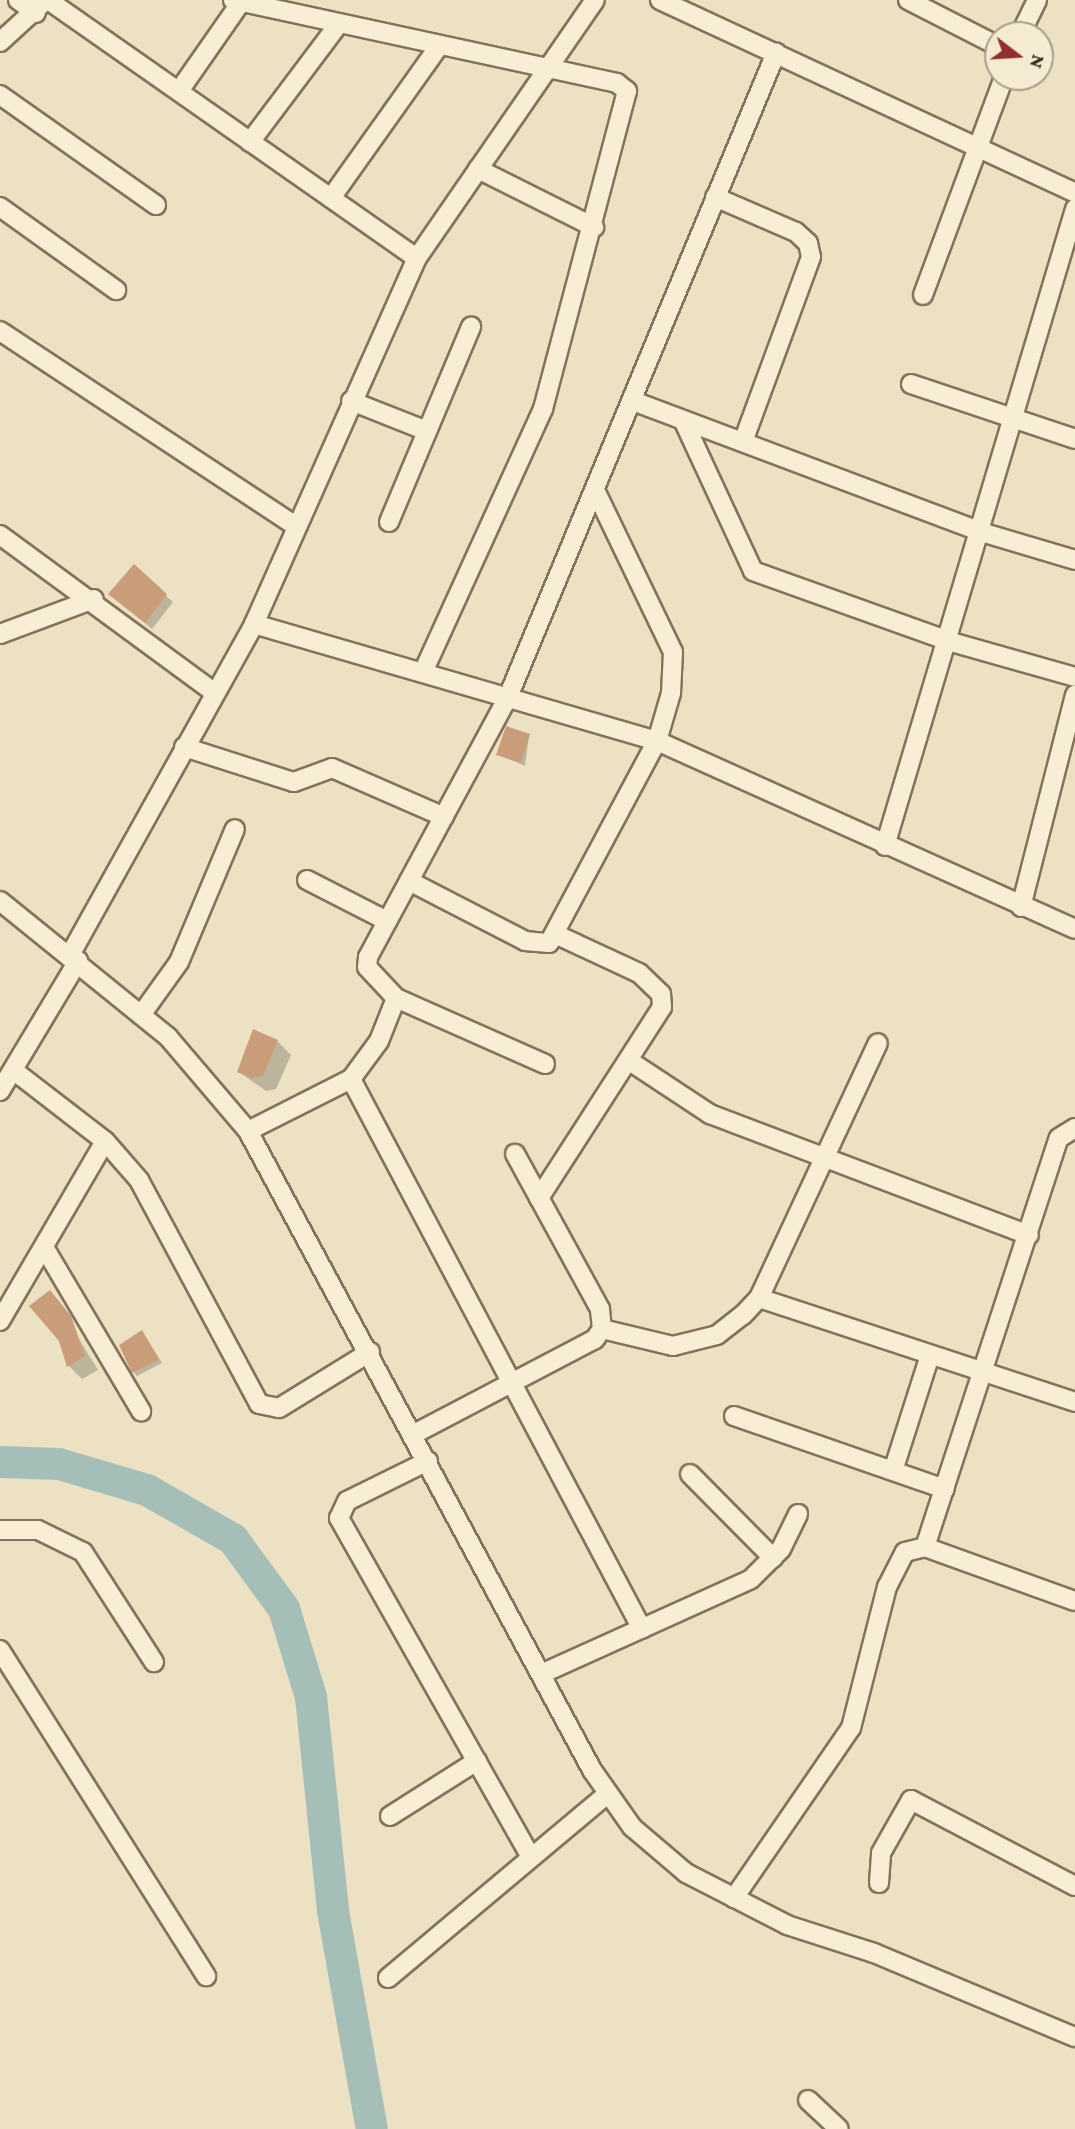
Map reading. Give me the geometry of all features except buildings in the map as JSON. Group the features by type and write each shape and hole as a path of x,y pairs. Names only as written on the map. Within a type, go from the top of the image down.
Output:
{"street":[{"path":"18,0 44,4 179,92 417,258"},
{"path":"0,1091 74,958 212,691 254,624 294,525 417,258 595,0"},
{"path":"660,0 1075,193"},
{"path":"908,0 984,39"},
{"path":"1027,21 1037,0"},
{"path":"179,92 237,1 547,73 617,83 627,91 594,227 542,409 424,670"},
{"path":"0,42 44,4"},
{"path":"250,142 337,26"},
{"path":"331,198 439,46"},
{"path":"544,1064 396,998 367,967 387,921 509,697 776,53"},
{"path":"923,295 999,91"},
{"path":"0,95 156,205"},
{"path":"478,169 594,227"},
{"path":"715,197 796,232 811,257 743,442"},
{"path":"0,207 116,290"},
{"path":"885,846 981,532 1075,209"},
{"path":"389,522 471,327"},
{"path":"0,331 294,525"},
{"path":"911,384 1075,439"},
{"path":"351,401 428,431"},
{"path":"633,401 981,532 1075,560"},
{"path":"683,420 753,571 948,641 1075,677"},
{"path":"409,881 526,941 540,945 555,934 657,741 671,693 673,652 596,492"},
{"path":"0,535 94,599 212,691"},
{"path":"0,634 94,599"},
{"path":"254,624 424,670 657,741 885,846 1075,929"},
{"path":"1021,907 1075,695"},
{"path":"184,747 294,782 332,768 444,817"},
{"path":"141,1015 179,962 235,829"},
{"path":"307,880 387,921"},
{"path":"0,901 74,958 141,1015 221,1094 248,1131 370,1352 606,1795 685,1873 734,1898 1075,2037"},
{"path":"539,1198 656,1023 660,994 639,973 555,934"},
{"path":"248,1131 351,1079 379,1041 396,998"},
{"path":"602,1329 673,1346 697,1343 717,1335 759,1298 828,1159 878,1043"},
{"path":"631,1062 710,1114 1028,1235"},
{"path":"13,1070 105,1141 139,1180 259,1404 279,1408 370,1352"},
{"path":"351,1079 509,1384 642,1629"},
{"path":"925,1547 985,1373 1059,1138 1075,1128"},
{"path":"0,1321 105,1141"},
{"path":"414,1434 594,1339 602,1329 600,1309 515,1154"},
{"path":"44,1247 141,1411"},
{"path":"759,1298 1075,1402"},
{"path":"893,1471 930,1355"},
{"path":"734,1416 945,1489"},
{"path":"428,1461 347,1501 339,1518 531,1857"},
{"path":"690,1474 773,1558"},
{"path":"541,1674 751,1579 773,1558 798,1514"},
{"path":"0,1530 38,1530 83,1552 154,1662"},
{"path":"734,1898 851,1728 895,1564 905,1552 925,1547 1075,1601"},
{"path":"0,1650 206,1976"},
{"path":"390,1816 477,1761"},
{"path":"388,1978 606,1795"},
{"path":"879,1883 881,1853 911,1800 1075,1886"},
{"path":"808,2100 839,2129"}],"waterway":[{"path":"0,1462 59,1464 147,1490 233,1539 284,1609 311,1697 333,1911 372,2129"}]}
